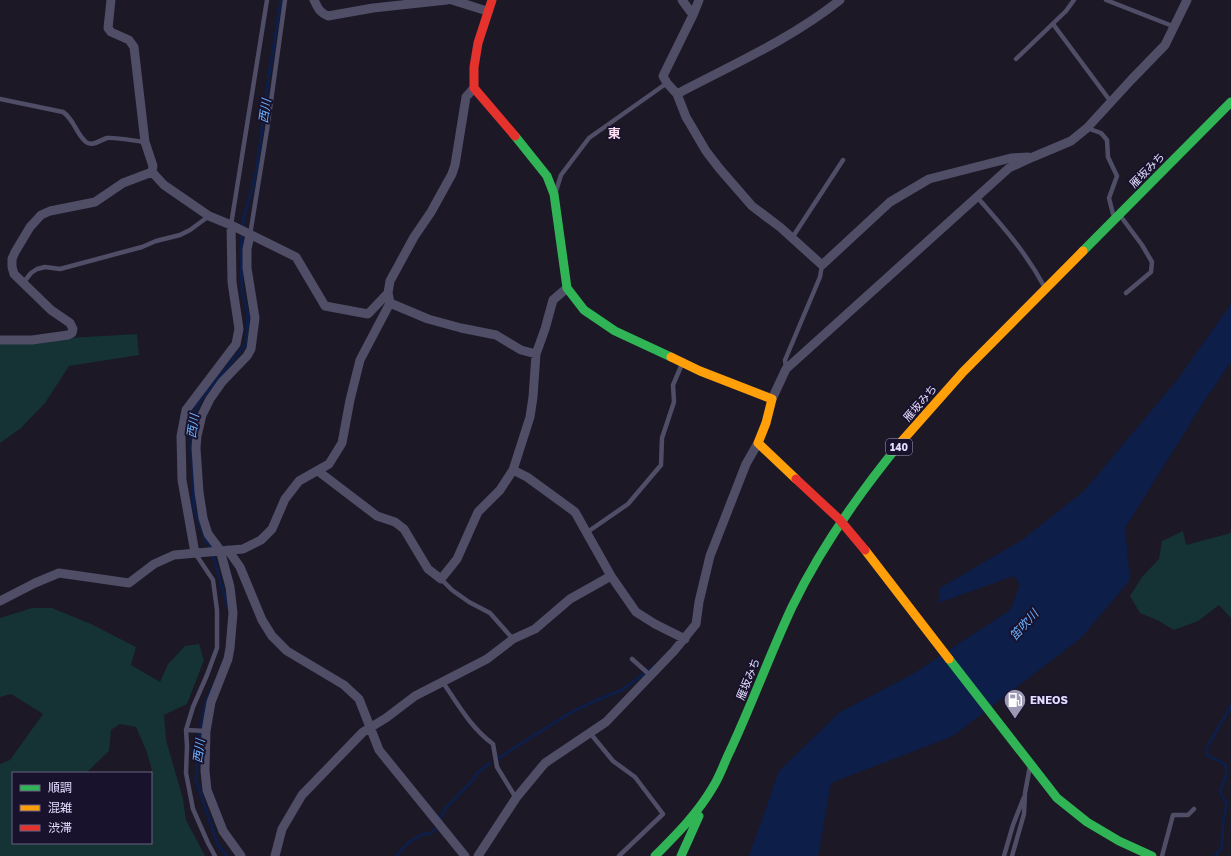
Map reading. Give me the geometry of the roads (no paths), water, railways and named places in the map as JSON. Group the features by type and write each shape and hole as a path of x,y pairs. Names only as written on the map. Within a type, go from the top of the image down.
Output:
{"main road":[{"path":"492,0 480,34 473,78 474,88 548,176 554,194 567,288 584,310 615,330 682,362 772,399 766,423 758,443 833,512 850,531 1057,798 1087,822 1119,841 1152,856"},
{"name":"雁坂みち","path":"655,856 694,815 711,791 748,712 793,605 817,559 841,521 926,413 963,372 1231,102"},
{"path":"681,856 711,791"}],"street":[{"path":"111,0 108,28 111,32 129,40 134,47 145,142 153,166 152,172"},
{"path":"314,0 318,10 328,16 373,4 447,0"},
{"path":"452,0 487,11"},
{"path":"682,0 693,15"},
{"path":"699,0 663,76 677,94 686,117 706,151 719,168 752,206 780,227 822,265 890,202 929,179 1011,158 1033,157"},
{"path":"677,94 769,46 826,11 840,0"},
{"path":"772,399 786,370 1009,168 1071,141 1086,128 1165,45 1187,0"},
{"path":"0,601 35,582 59,573 129,583 154,564 174,555 243,549 261,540 272,529 284,499 299,482 330,464 340,449 360,360 390,303 388,293 390,281 414,237 431,212 452,174 455,166 466,98 474,88"},
{"path":"152,172 164,185 209,216 231,225 296,257 325,306 368,314 388,293"},
{"path":"0,340 32,340 68,335 72,333 73,329 70,323 51,310 23,283 14,274 12,267 12,259 15,252 30,228 41,215 50,211 95,202 123,183 152,172"},
{"path":"195,553 182,480 181,436 186,410 236,344 240,329 232,282 231,225"},
{"path":"250,235 247,250 247,268 255,318 251,350 222,382 210,399 202,415 197,436 196,448 199,492 203,518 208,534 240,567 262,620 272,636 287,651 344,685 359,699 380,750 465,856"},
{"path":"318,471 377,516 395,522 404,529 428,569 441,579 457,559 478,512 500,490 513,470 530,416 536,354 553,300 567,288"},
{"path":"390,303 435,321 496,335 521,350 536,354"},
{"path":"478,856 516,798 545,762 606,722 685,639 696,624 699,602 710,556 746,464 758,443"},
{"path":"513,470 527,477 575,512 611,576 636,612 655,624 685,639"},
{"path":"224,550 233,613 228,659 211,702 206,731 204,771 207,790 223,831 241,856"},
{"path":"275,856 282,829 302,795 363,732 386,718 415,696 487,659 513,639 535,629 570,599 611,576"}],"lane":[{"path":"231,225 267,0"},
{"path":"250,235 267,130 285,0"},
{"path":"1016,59 1066,11 1074,0"},
{"path":"1106,0 1174,27"},
{"path":"1053,24 1111,102"},
{"path":"554,194 561,175 589,138 667,83"},
{"path":"0,99 63,112 67,115 84,141 89,144 95,144 108,138 145,142"},
{"path":"1086,128 1101,133 1107,140 1108,157 1116,176 1109,198 1117,217 1142,245 1152,262 1151,272 1126,293"},
{"path":"792,238 843,160"},
{"path":"977,197 1017,242 1033,266 1045,289"},
{"path":"23,283 31,273 37,269 45,267 60,269 142,246 156,240 180,235 190,230 209,216"},
{"path":"786,370 785,360 820,277 822,265"},
{"path":"586,532 628,504 661,465 662,438 674,402 673,385 682,362"},
{"path":"195,553 213,580 217,610 217,648 193,707 186,730 186,773 193,809 215,856"},
{"path":"441,579 452,590 469,602 490,613 513,639"},
{"path":"632,659 651,676"},
{"path":"442,681 463,712 483,736 493,744 497,767 516,798"},
{"path":"186,730 206,731"},
{"path":"590,733 613,761 635,777 663,814 619,856"},
{"path":"1012,856 1024,814 1025,793 1030,764"},
{"path":"1004,856 1013,825 1025,793"},
{"path":"1162,856 1173,815 1188,815 1194,809"}],"water":[{"name":"笛吹川","path":"1231,304 1231,362 1205,400 1125,528 1130,580 1081,638 953,736 831,783 818,856 749,856 779,771 840,712 911,675 1010,610 1020,585 1014,576 938,603 940,588 1022,540 1084,491 1177,380"}],"waterway":[{"name":"西川","path":"228,608 210,546 206,542 194,509 191,435 196,408 203,397 246,344 248,315 242,291 241,248 244,216 257,167 269,75 281,0"},
{"path":"497,759 570,713 622,690 653,667"},
{"name":"西川","path":"213,686 205,704 199,739 196,780 218,845 227,856"},
{"path":"1215,856 1222,847 1223,820 1227,804 1220,792 1227,773 1225,764 1207,755 1206,749 1231,706"},
{"path":"396,856 408,843 423,834 429,834 435,830 445,809 472,781 477,773 490,763"}],"place":[{"name":"ENEOS","path":"1015,720"}],"district":[{"name":"東","path":"614,133"}]}
